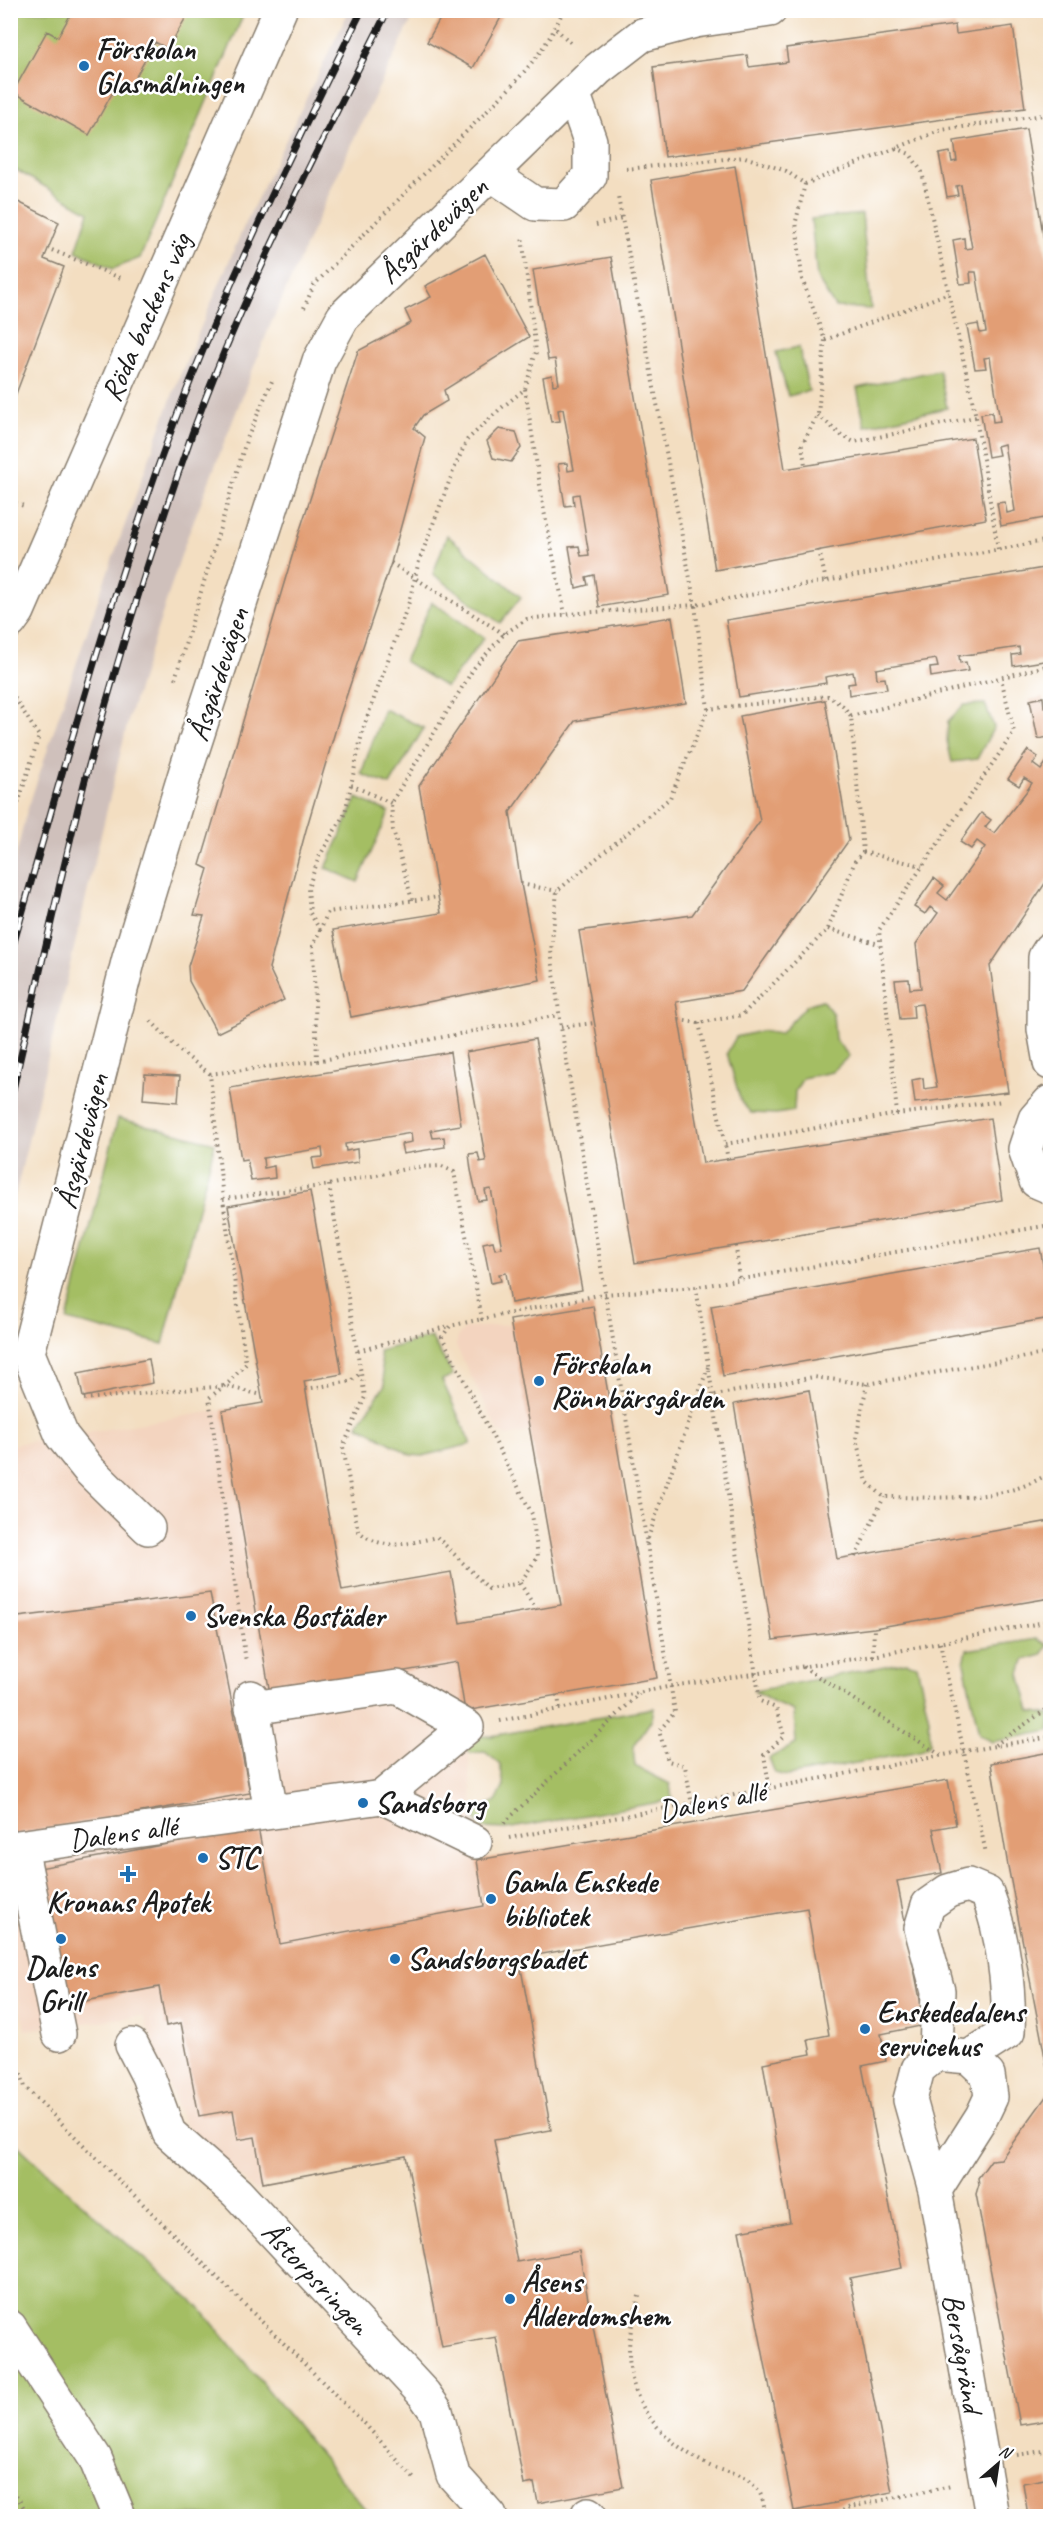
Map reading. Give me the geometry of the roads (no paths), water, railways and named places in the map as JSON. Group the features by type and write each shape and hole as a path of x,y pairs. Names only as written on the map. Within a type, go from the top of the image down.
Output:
{"street":[{"name":"Röda backens väg","path":"10,622 18,611 280,10"},
{"name":"Åsgärdevägen","path":"148,1528 90,1471 62,1436 28,1353 129,958 187,767 319,361 343,316 574,95 598,69 642,35 695,21 770,10"},
{"path":"491,174 535,204 564,206 590,176 590,141 574,95"},
{"path":"1050,949 1045,957 1044,1029 1050,1063"},
{"path":"1050,1102 1035,1119 1025,1149 1036,1181 1050,1187"},
{"path":"271,1812 251,1702 397,1686 467,1727 382,1797 480,1841"},
{"name":"Dalens allé","path":"16,1847 382,1797"},
{"path":"16,1847 59,2034"},
{"path":"968,1885 987,1893 995,1914 1009,2005 1008,2032 969,2057 936,2054 938,1991 921,1928 928,1905 948,1891 968,1885"},
{"name":"Åstorpsringen","path":"132,2045 148,2076 169,2133 237,2193 424,2394 436,2411 453,2475 490,2517"},
{"name":"Bersågränd","path":"936,2054 918,2069 910,2100 935,2190 992,2517"},
{"path":"935,2190 982,2116 990,2097 988,2075 969,2057"},
{"path":"10,2326 95,2458 119,2517"}],"railway":[{"path":"10,956 110,612 169,435 246,251 362,10"},
{"path":"10,1102 84,784 134,608 177,477 213,380 259,272 388,10"}],"place":[{"name":"Förskolan Glasmålningen","path":"84,66"},
{"name":"Förskolan Rönnbärsgården","path":"539,1381"},
{"name":"Svenska Bostäder","path":"191,1616"},
{"name":"Sandsborg","path":"363,1803"},
{"name":"STC","path":"203,1858"},
{"name":"Kronans Apotek","path":"128,1874"},
{"name":"Gamla Enskede bibliotek","path":"491,1899"},
{"name":"Dalens Grill","path":"61,1939"},
{"name":"Sandsborgsbadet","path":"395,1959"},
{"name":"Enskededalens servicehus","path":"865,2029"},
{"name":"Åsens Ålderdomshem","path":"510,2299"}]}
